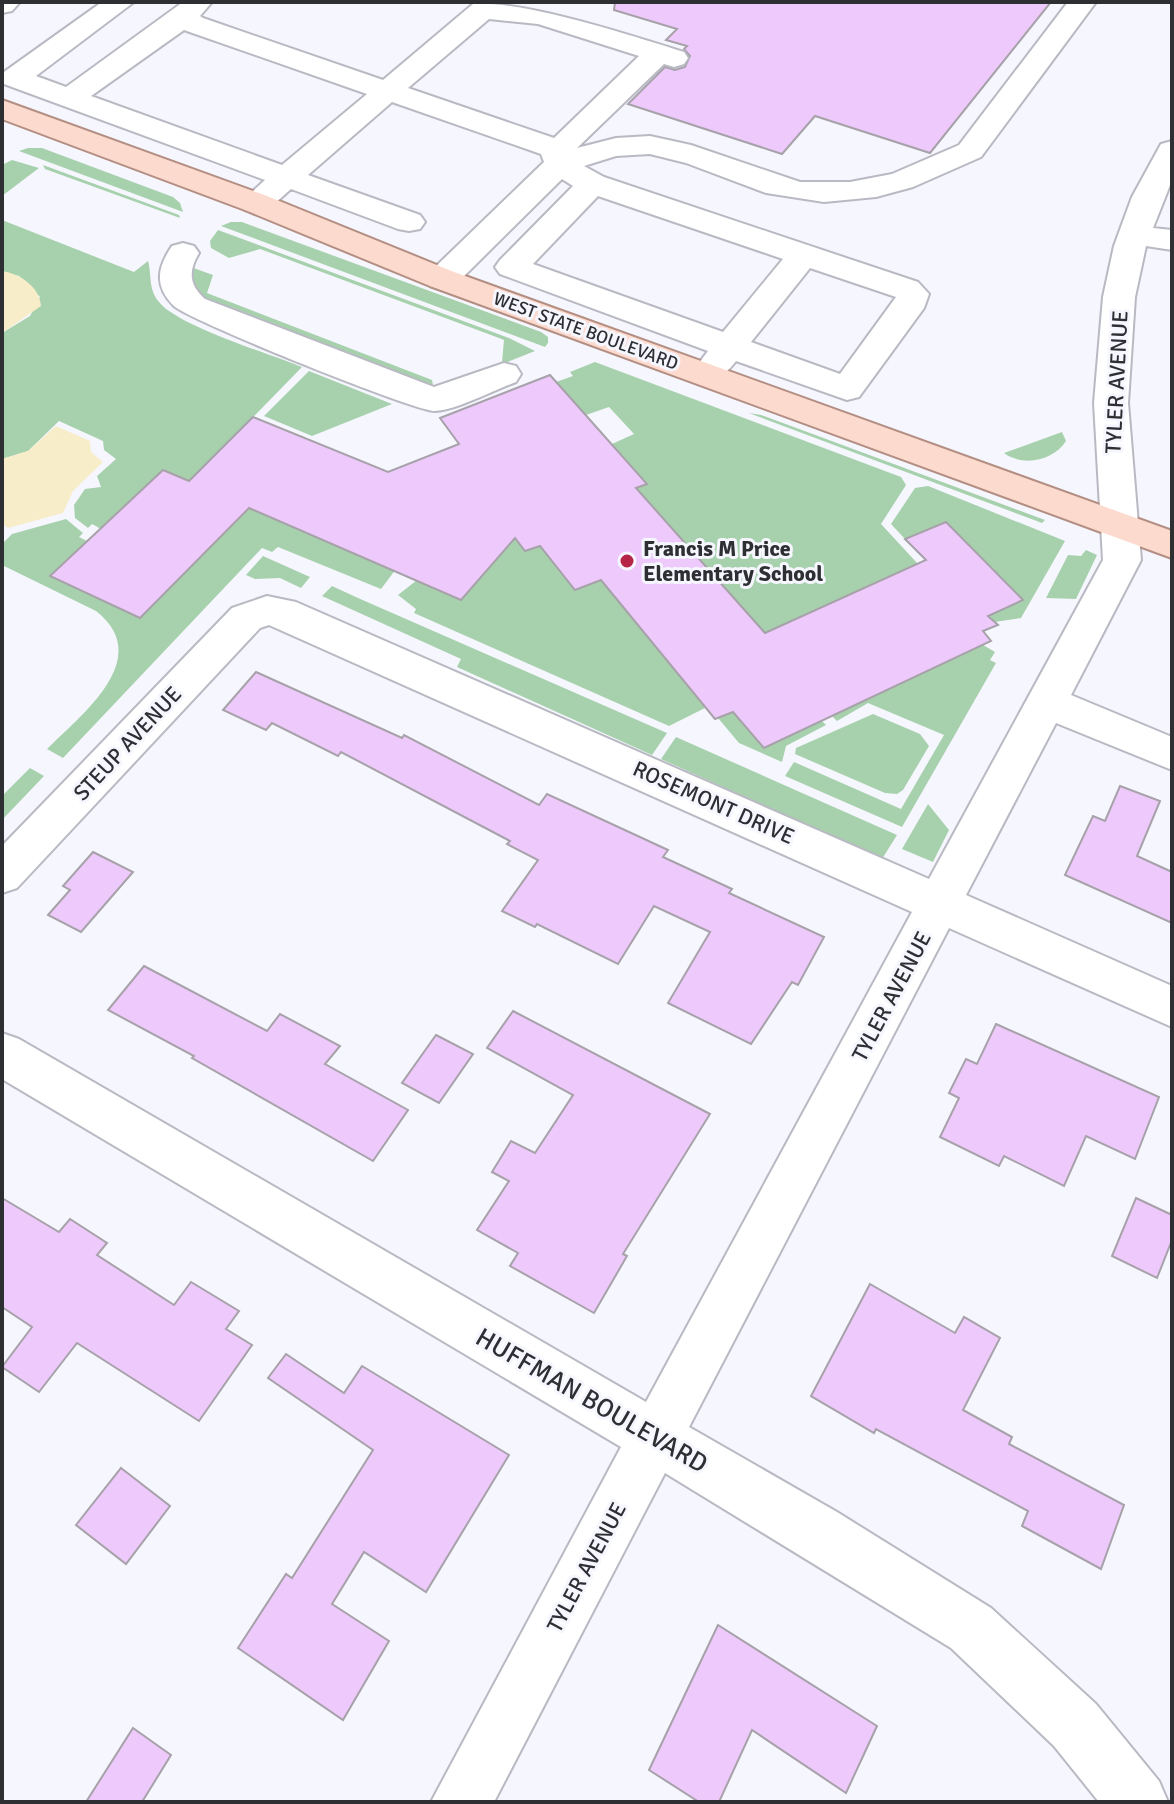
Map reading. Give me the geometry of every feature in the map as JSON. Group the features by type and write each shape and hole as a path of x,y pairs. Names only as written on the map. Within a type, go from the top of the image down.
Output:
{"main road":[{"name":"WEST STATE BOULEVARD","path":"7,111 256,203 442,279 1172,545"}],"street":[{"path":"120,2 14,78 409,222"},
{"path":"558,158 650,145 781,187 821,195 911,179 947,166 970,151 1082,2"},
{"path":"7,111 57,93 191,10 193,24 536,140 593,184 906,289 913,294 912,301 847,389 511,267 593,184"},
{"path":"256,203 483,10 541,16 666,56 558,158 442,279"},
{"name":"TYLER AVENUE","path":"461,1802 1122,560 1110,435 1116,323 1134,235 1155,178 1172,150"},
{"path":"1134,235 1172,240"},
{"path":"183,253 173,270 175,283 181,296 193,306 370,378 434,400 504,374"},
{"path":"707,375 803,255"},
{"name":"ROSEMONT DRIVE","path":"253,614 267,610 303,620 1172,1007"},
{"name":"STEUP AVENUE","path":"2,875 235,629 253,614"},
{"path":"1047,702 1172,754"},
{"name":"HUFFMAN BOULEVARD","path":"2,1054 656,1437 971,1628 1075,1725 1138,1802"}],"green space":[{"path":"42,148 173,197 180,203 183,212 19,151"},
{"path":"12,160 39,168 2,196 2,165"},
{"path":"43,165 179,215 180,218 45,169"},
{"path":"2,220 134,272 148,261 153,292 169,311 204,330 302,367 218,453 197,485 163,470 101,529 92,524 88,528 75,518 74,505 85,489 101,487 97,476 116,459 104,450 103,441 59,421 28,451 2,459 2,333 30,316 40,297 19,276 2,271"},
{"path":"242,222 541,332 548,337 548,343 545,347 221,226"},
{"path":"218,230 509,338 535,351 505,363 502,362 504,340 499,338 260,249 229,258 211,248 210,241"},
{"path":"188,266 213,275 207,293 432,380 433,385 430,387 198,298 183,269"},
{"path":"595,362 901,477 906,485 881,524 918,564 765,633 636,488 647,483 612,444 634,434 609,407 586,415 556,382 573,376 570,372"},
{"path":"309,371 392,404 312,436 264,416"},
{"path":"749,413 761,415 1045,520 1042,523"},
{"path":"1062,432 1066,441 1046,457 1029,461 1004,453"},
{"path":"928,486 1065,541 1021,618 995,622 989,615 1023,600 947,522 905,539 891,524 915,488"},
{"path":"249,508 396,569 381,589 278,547 272,552 262,548 63,758 47,749 107,685 116,666 118,648 113,629 96,611 2,565 2,544 12,534 66,519 83,533 79,537 87,541 51,576 140,617"},
{"path":"515,538 525,551 540,546 575,590 601,580 705,708 669,726 414,613 416,609 398,595 417,580 461,600"},
{"path":"1086,550 1097,555 1076,599 1046,598 1068,555 1081,556"},
{"path":"263,556 310,577 301,588 280,578 255,579 246,575"},
{"path":"332,586 667,733 652,755 457,667 461,659 322,596"},
{"path":"983,645 995,652 990,660 996,663 902,827 785,776 794,762 901,809 944,735 868,703 837,721 832,716"},
{"path":"731,710 764,748 822,721 826,725 786,746 782,762 739,743 718,718"},
{"path":"873,714 920,734 929,746 903,790 897,794 885,793 795,754 796,748"},
{"path":"676,737 897,835 882,859 661,759"},
{"path":"30,768 44,776 2,820 2,796"},
{"path":"928,804 949,830 933,862 902,849"}],"sand":[{"path":"2,271 28,282 37,293 41,306 2,333"},
{"path":"56,426 90,441 91,452 103,462 73,491 63,513 8,528 2,524 2,459 28,451"}],"building":[{"path":"615,2 1051,2 930,153 815,116 782,154 628,104 665,67 675,70 685,67 690,56 684,49 687,46 666,40 677,29 614,10"},
{"name":"Francis M Price Elementary School","path":"550,375 647,484 636,488 765,633 926,560 905,539 946,522 1023,600 988,616 998,625 983,631 991,641 764,748 733,712 715,719 601,580 575,590 540,546 525,551 515,538 461,600 249,508 140,618 50,576 163,470 189,481 253,417 388,472 459,444 440,418"},
{"path":"256,672 402,738 404,735 539,805 547,794 668,850 663,857 732,889 729,893 824,937 798,985 792,982 751,1044 668,1003 710,932 654,906 618,964 537,924 535,927 502,911 538,860 507,844 510,841 341,752 338,756 272,723 266,730 223,710"},
{"path":"1120,786 1160,801 1137,856 1172,872 1172,923 1065,875 1093,816 1105,821"},
{"path":"93,852 133,872 81,932 48,915 70,890 63,886"},
{"path":"144,966 267,1031 280,1014 340,1046 325,1064 408,1110 373,1161 192,1058 194,1056 108,1010"},
{"path":"513,1011 710,1114 623,1254 627,1256 594,1313 510,1266 518,1253 477,1230 509,1181 492,1172 511,1141 535,1153 573,1095 487,1048"},
{"path":"996,1024 1159,1097 1135,1159 1086,1136 1064,1186 1004,1156 999,1166 940,1137 959,1098 949,1093 966,1059 977,1064"},
{"path":"436,1035 473,1054 439,1103 402,1083"},
{"path":"2,1198 59,1232 70,1219 107,1243 97,1255 174,1305 191,1282 239,1311 226,1329 252,1345 199,1421 77,1343 39,1392 2,1367 32,1327 2,1307"},
{"path":"1136,1198 1172,1215 1172,1240 1157,1278 1112,1256"},
{"path":"870,1284 955,1333 964,1317 1000,1338 963,1410 1012,1437 1009,1444 1124,1505 1101,1569 1022,1526 1028,1511 876,1429 874,1433 811,1396"},
{"path":"286,1354 344,1393 362,1366 509,1455 426,1592 364,1552 332,1604 389,1641 343,1720 238,1648 286,1574 292,1578 373,1450 268,1378"},
{"path":"121,1468 170,1506 126,1564 76,1525"},
{"path":"718,1625 877,1726 846,1793 752,1730 719,1802 699,1802 649,1770"},
{"path":"133,1728 171,1755 142,1802 86,1802"}],"place":[{"name":"Francis M Price Elementary School","path":"627,561"}]}
